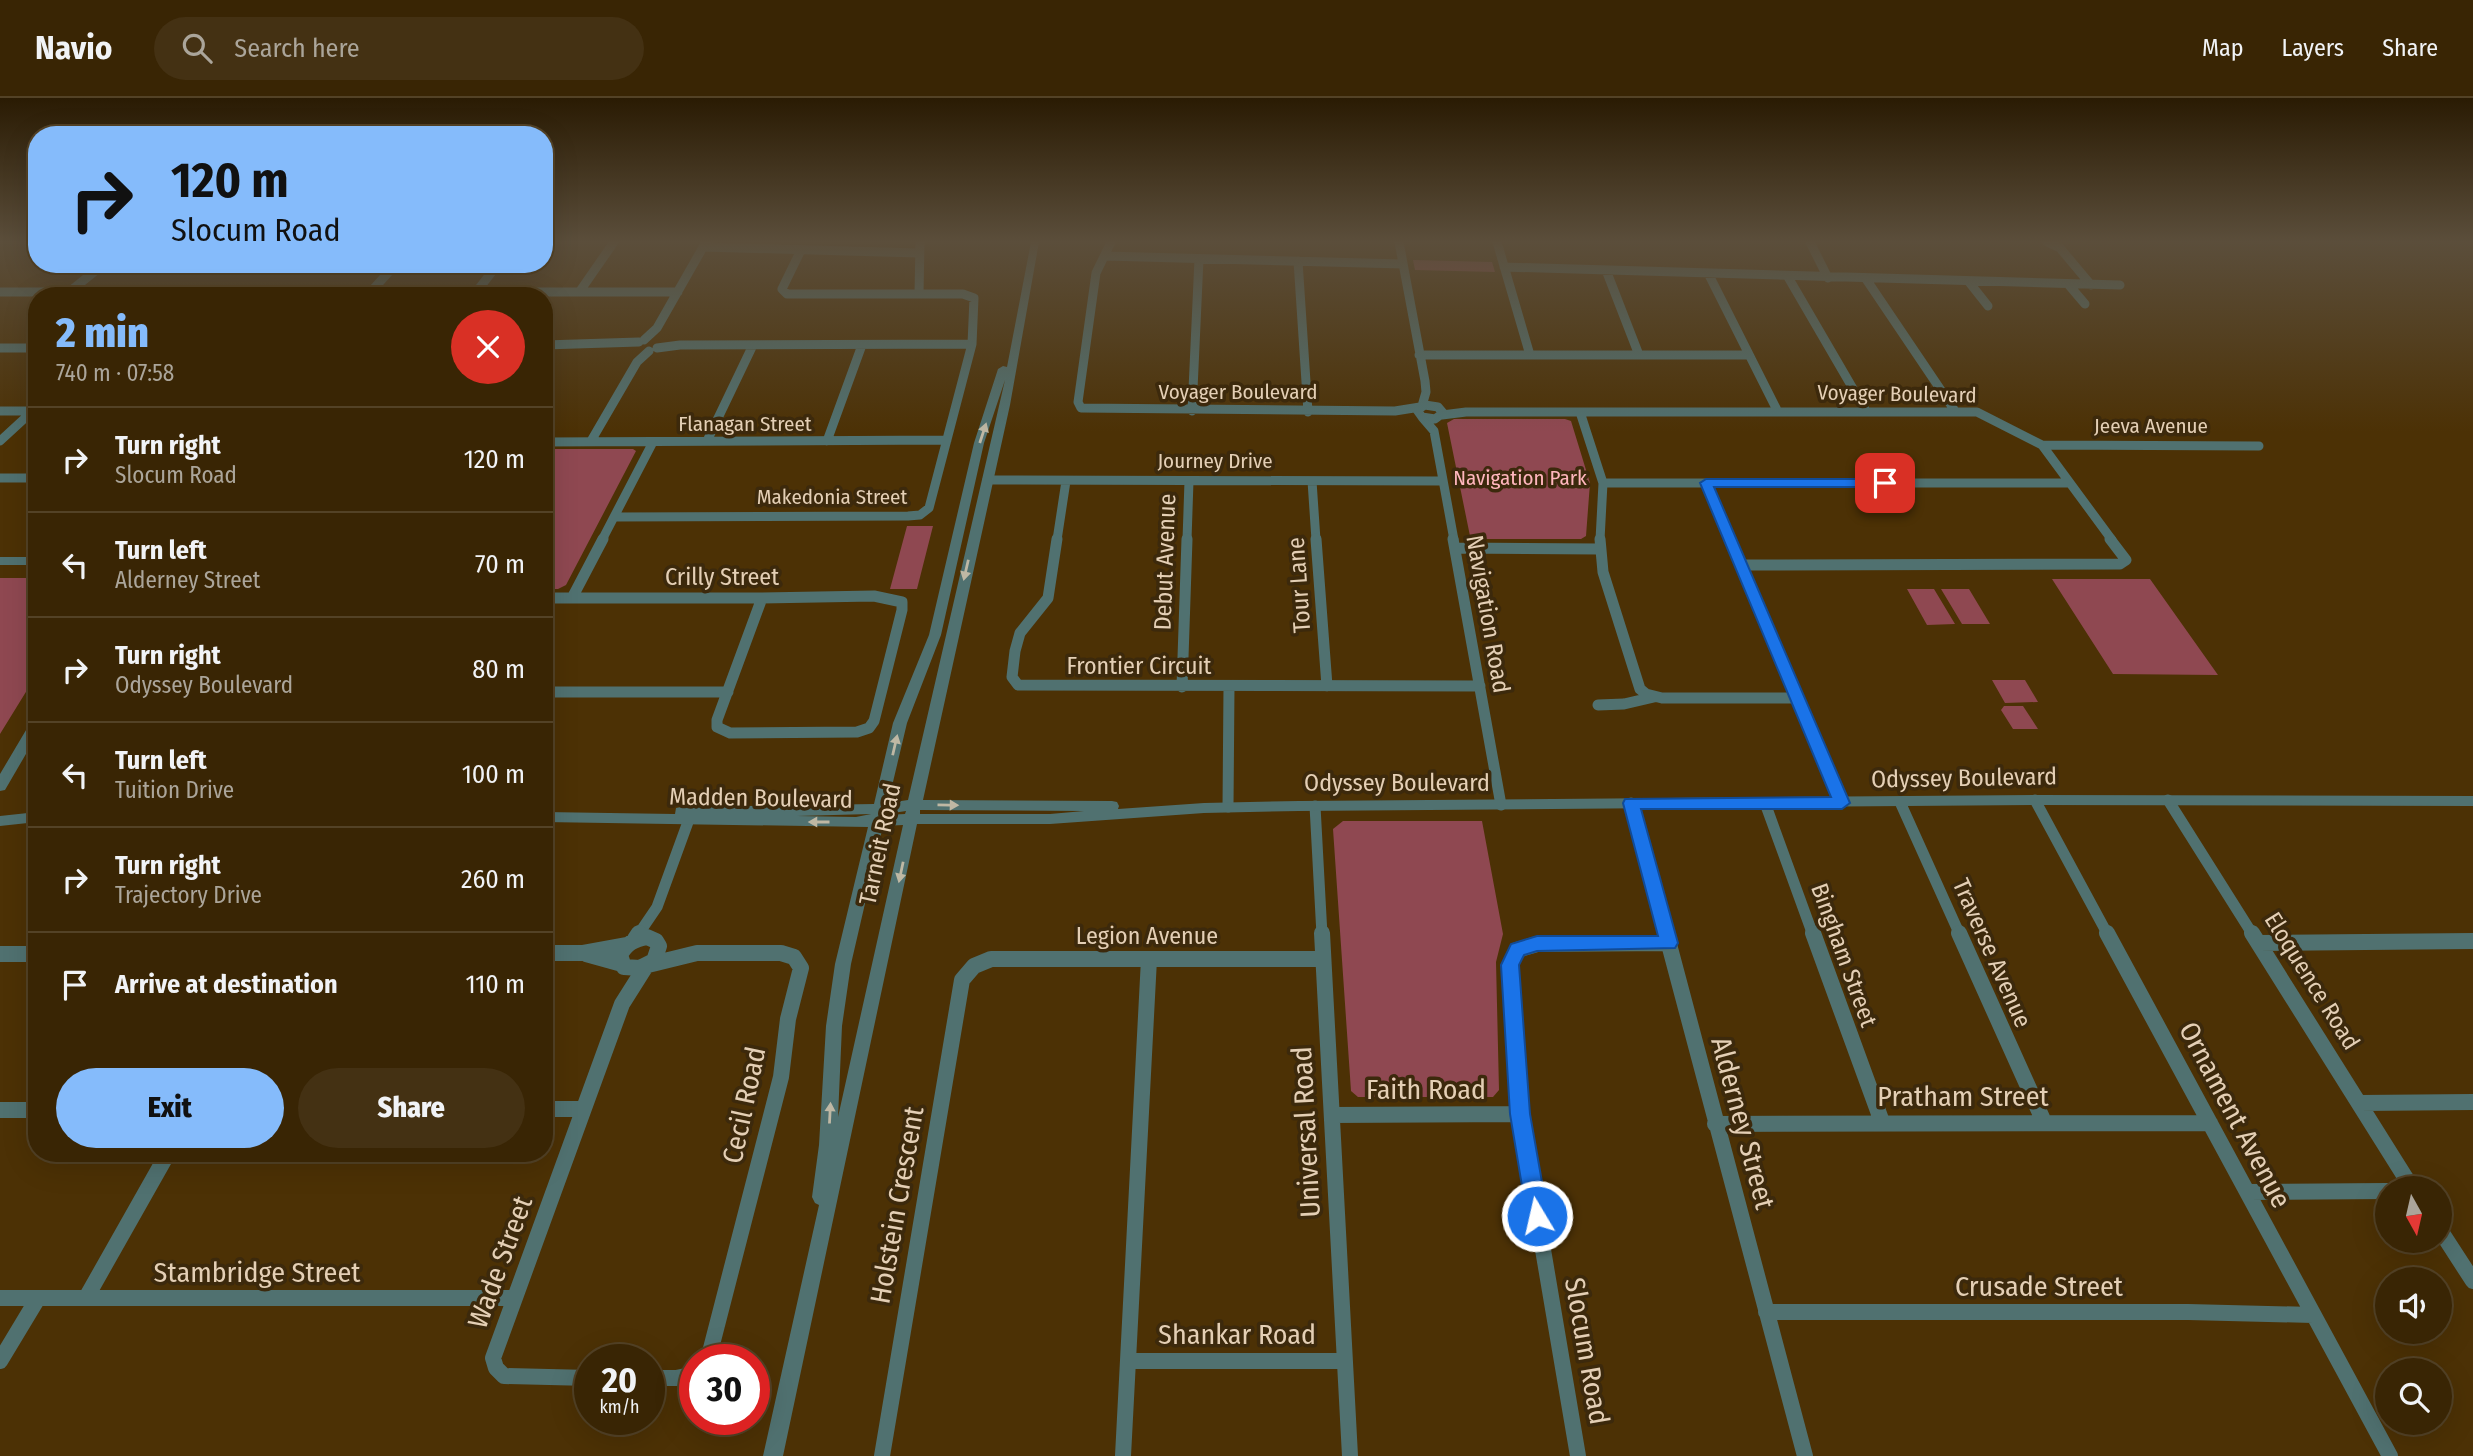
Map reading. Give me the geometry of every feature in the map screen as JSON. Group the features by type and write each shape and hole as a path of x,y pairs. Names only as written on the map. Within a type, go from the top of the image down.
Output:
{"street":[{"path":"637,362 639,345 657,328 670,305"},
{"name":"Makedonia Street","path":"615,517 920,515 929,508 972,344 972,305"},
{"name":"Tarneit Road","path":"773,1456 913,812 1005,405 1022,305"},
{"name":"Voyager Boulevard","path":"1091,305 1078,401 1081,408 1421,411 1432,419 1439,411 1955,411 1986,414 2042,445 2126,560 2125,563 2108,565 1741,565"},
{"path":"1192,411 1197,305"},
{"path":"1301,305 1308,411"},
{"path":"1410,305 1426,392 1439,411 1434,431"},
{"path":"1515,305 1530,355"},
{"path":"1620,305 1639,355"},
{"path":"1724,305 1778,412"},
{"path":"1805,305 1866,411"},
{"path":"1885,305 1955,411"},
{"path":"591,442 637,362 655,345 657,328"},
{"path":"786,1398 799,1307 824,1183 839,986 900,723 935,635 979,443 1014,343"},
{"path":"553,345 972,344"},
{"path":"707,441 753,345"},
{"path":"827,441 862,345"},
{"path":"0,348 28,348"},
{"path":"1419,355 1749,355"},
{"path":"1426,392 1421,411 1434,431"},
{"path":"0,411 28,410"},
{"path":"1580,412 1603,483 1598,549 1637,684 1646,694 1654,697"},
{"path":"0,441 28,417"},
{"name":"Navigation Road","path":"1434,431 1502,805"},
{"name":"Flanagan Street","path":"553,442 947,440"},
{"path":"572,598 653,442"},
{"name":"Jeeva Avenue","path":"2042,445 2205,442 2259,446"},
{"path":"974,468 980,479 987,480"},
{"path":"0,478 28,478"},
{"path":"953,564 966,531 975,486 987,480"},
{"name":"Journey Drive","path":"987,480 1442,481"},
{"name":"Frontier Circuit","path":"1066,481 1048,598 1041,611 1020,633 1012,680 1017,685 1480,686"},
{"name":"Debut Avenue","path":"1182,687 1189,481"},
{"name":"Tour Lane","path":"1312,481 1328,686"},
{"path":"1603,483 2070,483"},
{"path":"1706,483 1842,803"},
{"path":"1455,548 1598,549"},
{"path":"0,561 28,561"},
{"name":"Crilly Street","path":"553,598 900,600"},
{"path":"762,598 716,722 723,732 857,732 869,728 874,721 899,622 902,606 900,600"},
{"path":"1228,807 1229,687"},
{"path":"553,692 728,692"},
{"path":"1598,705 1624,704 1654,697 1798,698"},
{"path":"2,781 28,738"},
{"name":"Odyssey Boulevard","path":"913,812 1049,819 1228,807 2035,800 2473,801"},
{"name":"Ornament Avenue","path":"2035,800 2390,1456"},
{"name":"Eloquence Road","path":"2168,800 2405,1176"},
{"name":"Traverse Avenue","path":"1900,802 2044,1122"},
{"name":"Alderney Street","path":"1631,803 1805,1456"},
{"name":"Bingham Street","path":"1765,803 1881,1122"},
{"name":"Universal Road","path":"1315,806 1350,1456"},
{"path":"0,811 28,816"},
{"name":"Madden Boulevard","path":"553,817 878,815 913,812"},
{"path":"623,965 620,955 657,907 691,816"},
{"path":"0,821 28,817"},
{"path":"582,953 634,969 647,966 658,956 657,907"},
{"path":"553,953 582,953 647,937 658,943"},
{"path":"2259,943 2473,941"},
{"name":"Cecil Road","path":"658,943 697,953 789,954 797,960 801,972 788,1019 780,1077 712,1344"},
{"name":"Slocum Road","path":"1578,1456 1520,1114 1510,965 1517,950 1537,944 1669,943"},
{"name":"Cecil Road","path":"647,966 697,953"},
{"path":"0,954 28,954"},
{"name":"Legion Avenue","path":"973,966 991,958 1323,959"},
{"path":"1123,1456 1149,959"},
{"name":"Wade Street","path":"622,1003 623,965"},
{"name":"Wade Street","path":"574,1378 504,1376 496,1368 493,1357 622,1003 647,966"},
{"name":"Holstein Crescent","path":"882,1456 962,980 973,966"},
{"path":"2360,1103 2473,1102"},
{"path":"553,1110 583,1109"},
{"path":"0,1110 28,1110"},
{"name":"Faith Road","path":"1332,1115 1520,1114"},
{"name":"Pratham Street","path":"1715,1124 2210,1123"},
{"path":"86,1298 163,1162"},
{"path":"2248,1192 2375,1191"},
{"path":"2452,1249 2473,1282"},
{"name":"Stambridge Street","path":"0,1298 514,1298"},
{"path":"0,1361 38,1298"},
{"name":"Crusade Street","path":"1766,1312 2188,1312 2313,1315"},
{"name":"Shankar Road","path":"1128,1361 1345,1360"}],"green space":[{"name":"Navigation Park","path":"1454,419 1571,421 1590,483 1586,536 1581,539 1476,539 1470,536 1447,423"},
{"path":"553,449 633,449 636,451 566,585 553,589"},
{"path":"907,526 933,526 917,589 890,589"},
{"path":"0,578 28,578 28,689 0,734"},
{"path":"2052,579 2150,579 2218,675 2113,674"},
{"path":"1907,589 1934,589 1955,624 1927,625"},
{"path":"1941,589 1969,589 1990,624 1962,624"},
{"path":"1992,680 2025,680 2038,702 2005,703"},
{"path":"2004,706 2023,706 2038,729 2013,729 2001,710"},
{"path":"1343,821 1482,821 1503,934 1496,962 1499,1090 1493,1097 1358,1097 1351,1091 1333,829"}],"route":[{"path":"1537,1216 1520,1114 1511,958 1517,950 1537,944 1669,943 1631,803 1842,803 1706,483 1885,483"}]}
